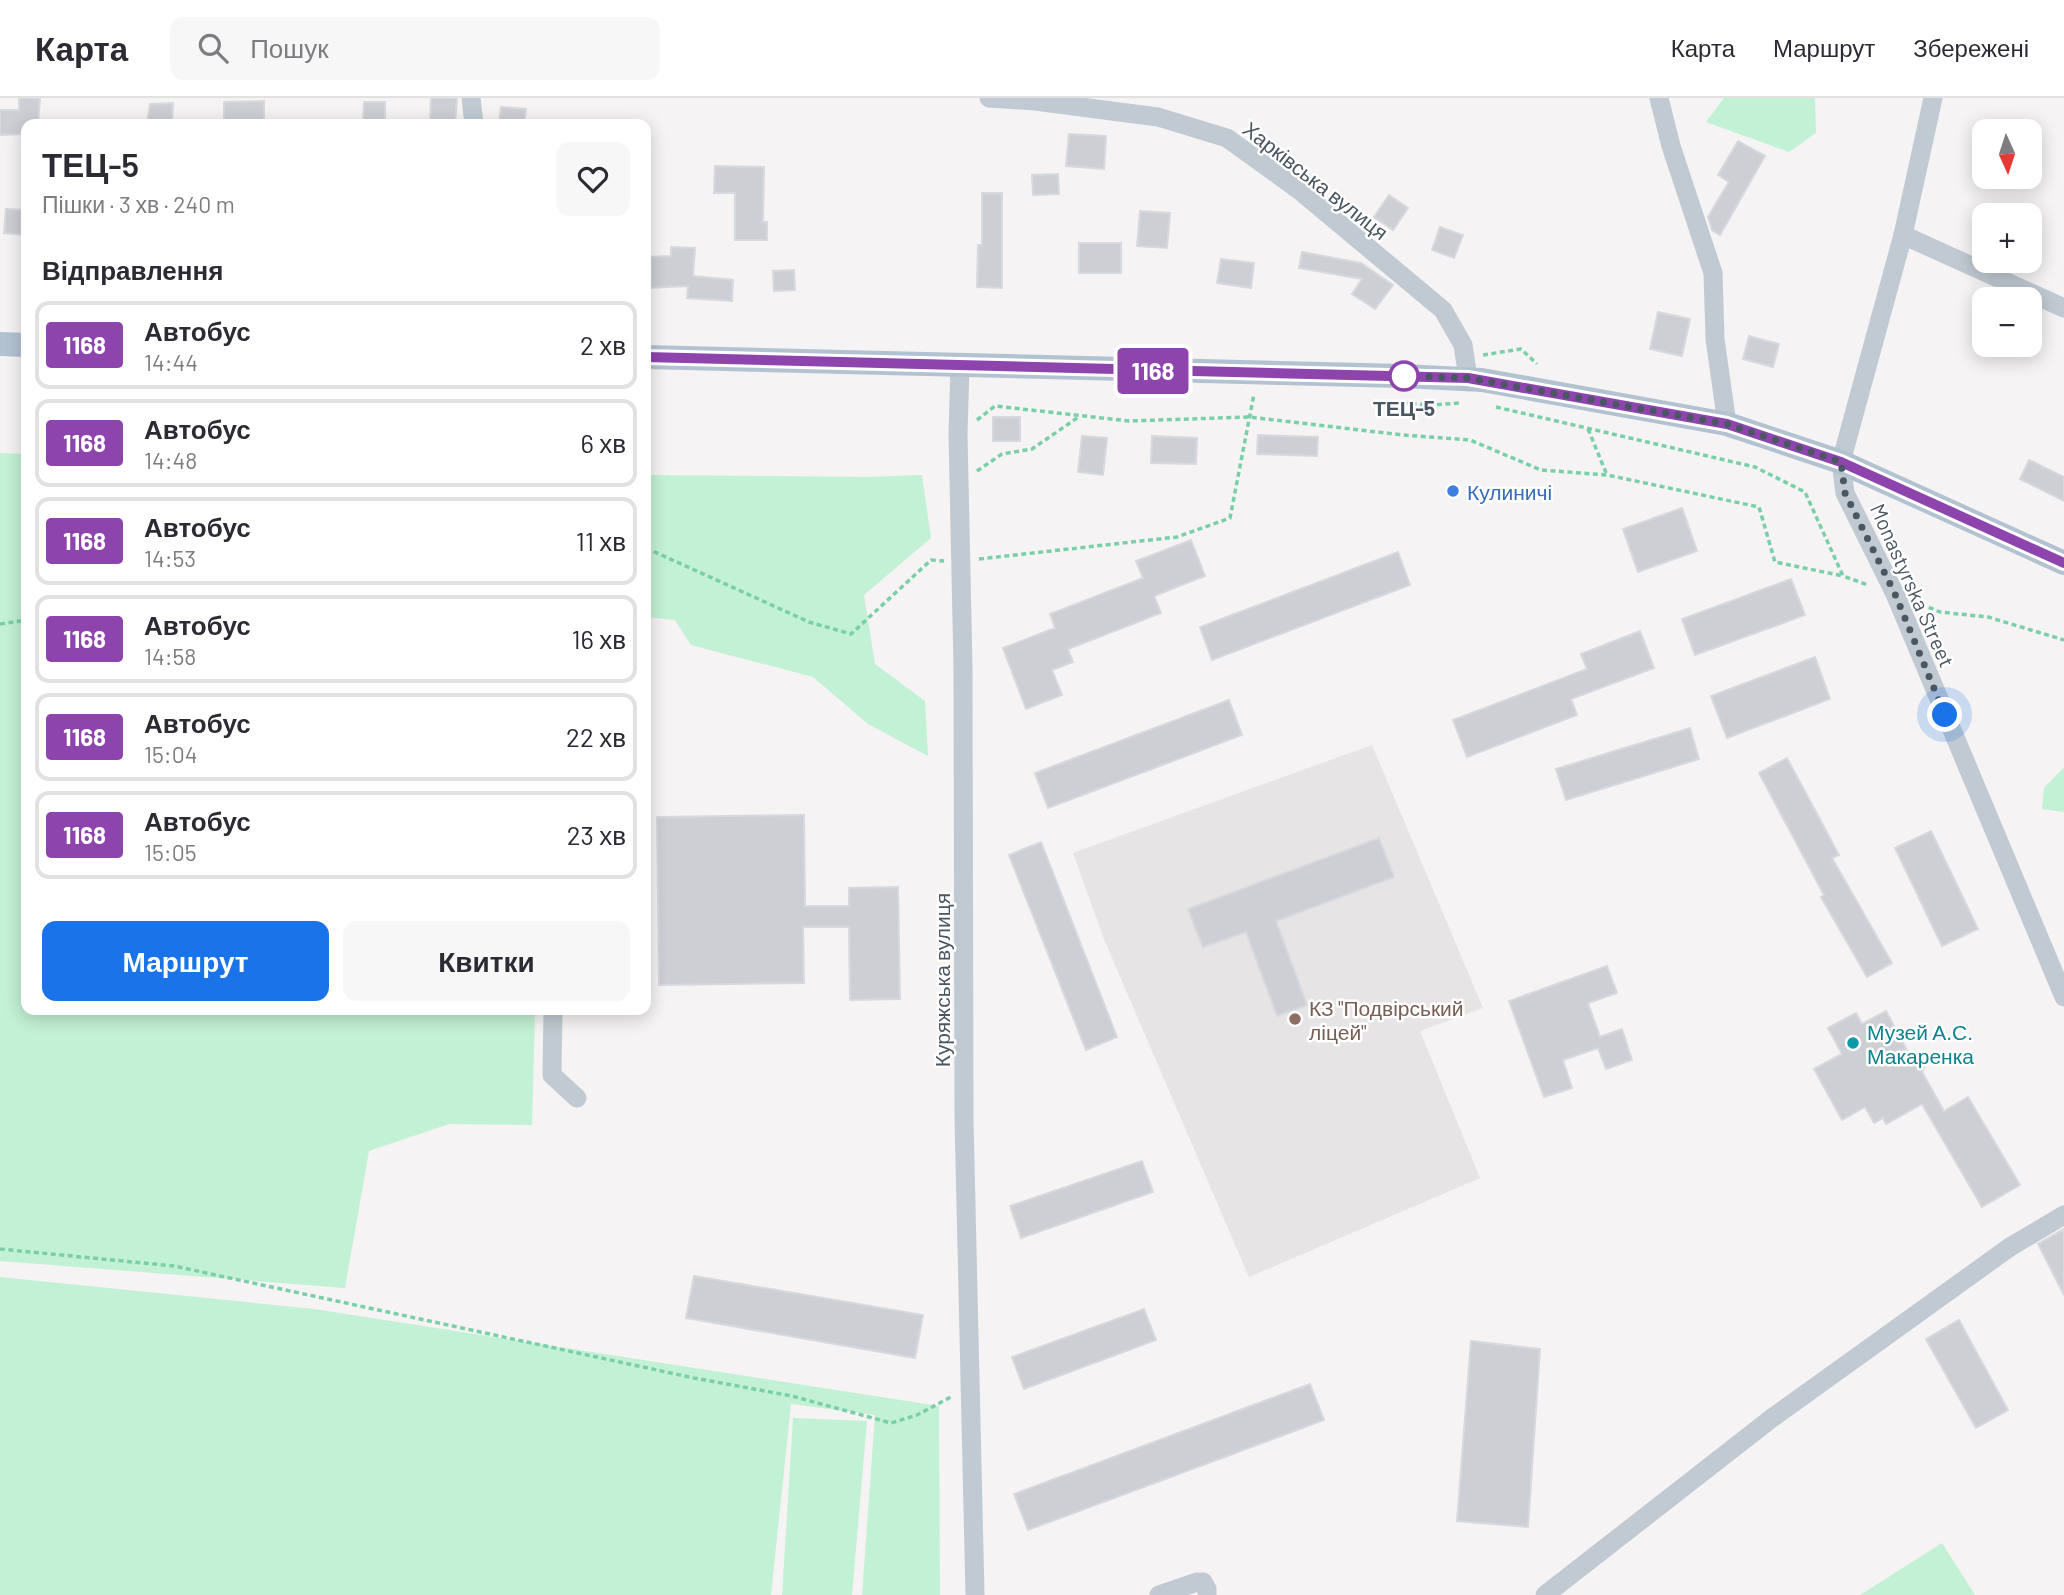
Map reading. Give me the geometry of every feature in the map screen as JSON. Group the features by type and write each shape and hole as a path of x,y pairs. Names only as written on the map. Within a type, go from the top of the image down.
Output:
{"main road":[{"path":"0,344 21,345"},
{"path":"651,357 1468,378 1727,424 1841,462 2064,563"}],"street":[{"path":"471,98 473,119"},
{"name":"Харківська вулиця","path":"989,98 1036,100 1158,117 1227,138 1299,190 1443,310 1463,345 1468,378"},
{"path":"1659,98 1671,146 1713,273 1715,338 1727,424"},
{"path":"1841,462 1903,235 1933,98"},
{"path":"1903,235 2064,308"},
{"name":"Куряжська вулиця","path":"960,365 958,434 963,667 964,1119 975,1595"},
{"name":"Monastyrska Street","path":"1841,462 1845,493 1895,594 2064,997"},
{"path":"553,1015 552,1075 577,1098"},
{"path":"1545,1595 1772,1418 2010,1247 2064,1215"},
{"path":"1159,1595 1197,1582 1203,1582 1207,1595"}],"path":[{"path":"651,550 809,622 851,634 931,561 960,562 1177,537 1230,518 1258,374"},
{"path":"1486,405 1755,467 1805,492 1843,576"},
{"path":"958,434 995,406 1129,421 1249,418 1470,440 1541,470 1607,475 1759,507 1775,562 1843,576 1940,612 1988,617 2064,640"},
{"path":"960,497 975,472 1002,454 1032,449 1081,415"},
{"path":"1588,428 1607,475"},
{"path":"0,624 21,621"},
{"path":"0,1249 174,1266 694,1378 792,1396 891,1423 917,1415 970,1386"}],"shaded area":[{"name":"КЗ \"Подвірський ліцей\"","path":"1372,745 1483,1008 1420,1031 1480,1178 1249,1277 1104,939 1073,853"}],"green space":[{"path":"1724,98 1815,98 1816,133 1789,152 1706,122"},
{"path":"0,453 21,454 21,1015 535,1015 532,1125 449,1124 369,1151 345,1288 0,1261"},
{"path":"651,475 922,475 931,538 864,595 875,664 925,701 928,756 868,724 813,677 691,645 675,620 651,618"},
{"path":"2064,767 2064,812 2042,809 2044,788"},
{"path":"0,1277 314,1309 939,1406 940,1595 862,1595 875,1415 791,1404 771,1595 0,1595"},
{"path":"793,1418 867,1421 852,1595 782,1595"},
{"path":"1942,1543 1975,1595 1860,1595"}],"building":[{"path":"19,98 40,98 38,119 21,119 21,134 0,135 0,110 19,110"},
{"path":"431,98 457,98 455,119 430,119"},
{"path":"264,101 264,119 224,119 224,102"},
{"path":"364,102 385,102 385,119 363,119"},
{"path":"173,103 172,119 148,119 150,104"},
{"path":"501,107 526,109 525,119 500,119"},
{"path":"1069,134 1106,136 1104,169 1066,166"},
{"path":"1738,141 1765,156 1720,235 1712,230 1708,217 1729,182 1718,175"},
{"path":"715,166 764,167 763,222 767,222 767,240 735,240 735,193 714,193"},
{"path":"1058,174 1059,194 1033,195 1032,175"},
{"path":"982,193 1002,193 1002,288 977,287 978,245 982,245"},
{"path":"1389,195 1408,208 1393,230 1374,217"},
{"path":"6,209 21,210 21,235 4,233"},
{"path":"1140,211 1170,213 1167,248 1137,246"},
{"path":"1440,227 1463,235 1454,258 1432,250"},
{"path":"1079,243 1121,243 1121,273 1079,273"},
{"path":"671,247 695,248 693,276 733,280 732,301 687,298 688,286 651,288 651,257 671,256"},
{"path":"1302,252 1361,263 1393,285 1375,309 1352,294 1362,279 1299,268"},
{"path":"1221,259 1254,263 1251,288 1217,283"},
{"path":"794,270 795,290 774,291 773,271"},
{"path":"1658,312 1690,319 1682,356 1650,349"},
{"path":"1749,336 1779,344 1773,367 1743,359"},
{"path":"993,417 1020,417 1020,441 993,441"},
{"path":"1258,435 1318,437 1317,456 1257,454"},
{"path":"1082,436 1107,438 1103,475 1078,472"},
{"path":"1152,436 1197,438 1196,464 1151,463"},
{"path":"2029,460 2064,477 2064,501 2020,479"},
{"path":"1682,508 1697,551 1638,572 1623,529"},
{"path":"1191,540 1205,576 1154,596 1161,613 1068,649 1073,662 1052,670 1062,695 1026,709 1003,648 1055,628 1050,614 1143,578 1136,561"},
{"path":"1398,552 1410,585 1212,660 1200,627"},
{"path":"1791,579 1805,615 1695,655 1682,619"},
{"path":"1640,631 1654,668 1571,699 1577,715 1467,757 1453,720 1587,669 1581,654"},
{"path":"1815,657 1830,699 1727,738 1711,696"},
{"path":"1229,700 1242,735 1048,808 1035,773"},
{"path":"1690,728 1699,759 1566,800 1556,769"},
{"path":"1787,758 1839,855 1832,858 1892,963 1867,977 1821,897 1824,895 1759,773"},
{"path":"804,815 805,906 849,906 849,888 898,887 900,999 850,1000 849,927 803,927 804,983 659,985 657,817"},
{"path":"1931,831 1978,929 1942,946 1895,848"},
{"path":"1379,838 1394,877 1276,921 1307,1005 1277,1016 1246,932 1203,947 1188,909"},
{"path":"1041,842 1117,1037 1086,1050 1009,855"},
{"path":"1607,966 1617,993 1588,1003 1600,1037 1622,1029 1632,1060 1606,1069 1598,1048 1563,1060 1572,1088 1544,1097 1509,1001"},
{"path":"1886,1011 1911,1058 1917,1054 1925,1066 1922,1072 1944,1111 1968,1097 2020,1185 1982,1207 1922,1104 1886,1124 1883,1118 1874,1123 1865,1107 1842,1120 1814,1069 1842,1054 1828,1028 1856,1013 1862,1024"},
{"path":"1142,1161 1153,1192 1021,1238 1010,1206"},
{"path":"2064,1229 2064,1295 2038,1244"},
{"path":"694,1276 923,1315 915,1358 686,1318"},
{"path":"1144,1309 1156,1340 1024,1389 1012,1357"},
{"path":"1959,1320 2008,1410 1976,1428 1926,1339"},
{"path":"1471,1341 1540,1349 1528,1527 1457,1521"},
{"path":"1310,1384 1324,1420 1028,1530 1014,1494"}],"bus line":[{"name":"1168","path":"651,357 1468,378 1727,424 1841,462 2064,563"}],"place":[{"name":"ТЕЦ-5","path":"1404,376"},
{"name":"Кулиничі","path":"1453,491"},
{"name":"КЗ \"Подвірський ліцей\"","path":"1295,1019"},
{"name":"Музей А.С. Макаренка","path":"1853,1043"}],"route":[{"path":"1404,376 1468,378 1727,424 1841,462 1845,493 1895,594 1945,715"}]}
